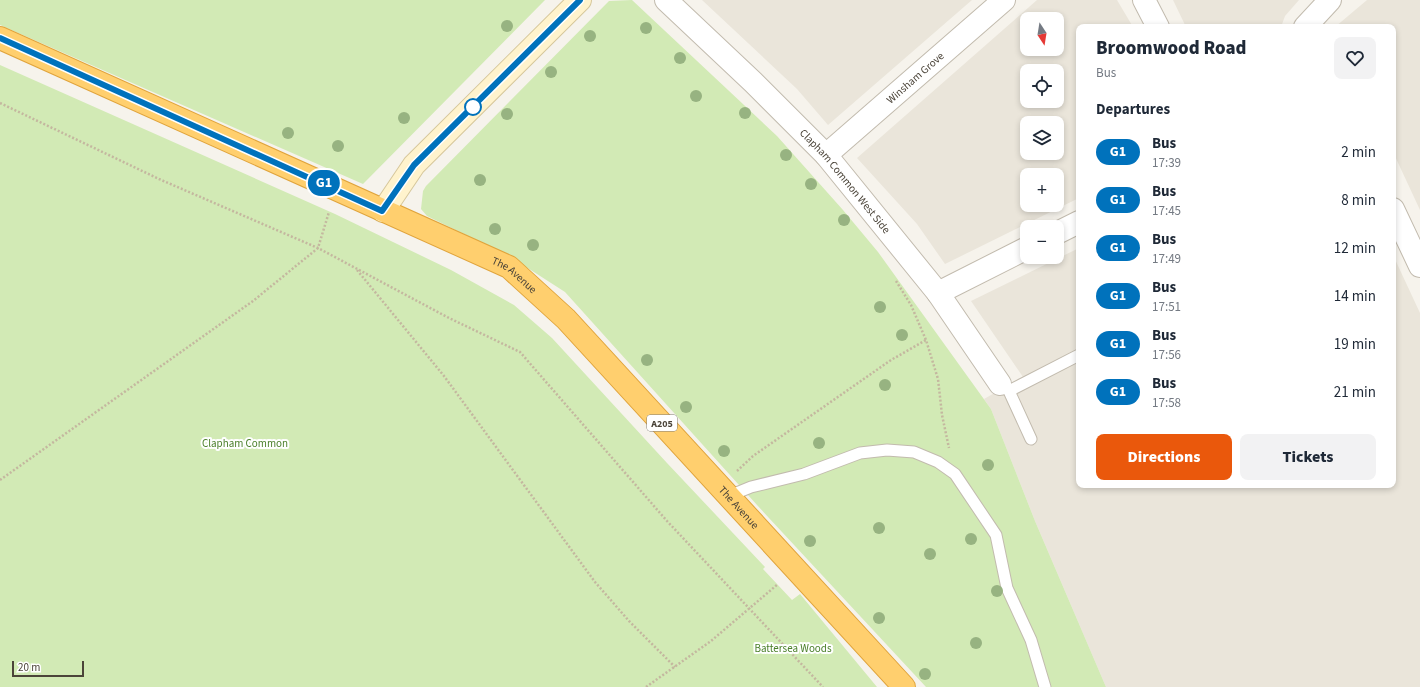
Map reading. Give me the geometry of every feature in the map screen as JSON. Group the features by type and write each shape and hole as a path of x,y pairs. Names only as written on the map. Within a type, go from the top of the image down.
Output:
{"highway":[{"name":"The Avenue","path":"0,38 509,267 566,319 904,687"}],"street":[{"path":"382,211 414,165 580,0"},
{"name":"Clapham Common West Side","path":"666,0 753,82 826,155 938,292 1004,387"},
{"name":"Winsham Grove","path":"826,155 1004,0"},
{"path":"1144,0 1156,24"},
{"path":"1308,24 1330,0"},
{"path":"1396,215 1420,266"},
{"path":"1064,230 1076,224"},
{"path":"938,292 1020,251"}],"lane":[{"path":"1031,439 1013,396 1004,387 1076,356"},
{"path":"729,496 751,487 804,474 860,453 887,450 914,452 938,462 955,474 996,535 1007,588 1031,640 1045,687"}],"path":[{"path":"0,104 159,179 318,248 449,318 520,352 667,521 823,687"},
{"path":"0,480 253,301 318,248 330,208"},
{"path":"355,268 444,376 595,582 629,621 675,667"},
{"path":"892,276 911,305 926,340 938,379 942,415 955,474"},
{"path":"729,496 738,469 753,456 891,360 926,340"},
{"path":"646,687 711,641 781,581"}],"shaded area":[{"path":"702,0 972,0 828,125 797,89"},
{"path":"1037,0 1117,0 1131,24 1076,24 1076,199 1064,205 1064,168 1020,168 1020,212 1051,212 1034,220 1020,220 1020,227 945,264 917,224 857,158 1020,15 1020,56 1064,56 1064,12 1023,12"},
{"path":"1173,0 1299,0 1285,16 1282,24 1185,24"},
{"path":"1367,0 1420,0 1420,210 1396,158 1396,24 1339,24"},
{"path":"1076,249 1076,488 1396,488 1396,261 1420,313 1420,687 1106,687 1035,521 991,409 984,399 1023,377 971,301 1046,264 1064,264 1064,255"}],"green space":[{"path":"0,0 545,0 363,184 0,25"},
{"path":"632,0 777,136 843,210 878,252 991,409 1035,521 1106,687 926,687 757,505 565,292 509,256 427,216 421,209 423,191 426,186 609,1"},
{"name":"Clapham Common","path":"0,65 335,214 451,270 514,305 552,338 765,567 763,569 792,600 800,594 877,687 0,687"}],"bus line":[{"name":"G1","path":"0,38 356,197 382,211 414,165 558,24 580,0"}],"park label":[{"name":"Battersea Woods","path":"793,648"}]}
